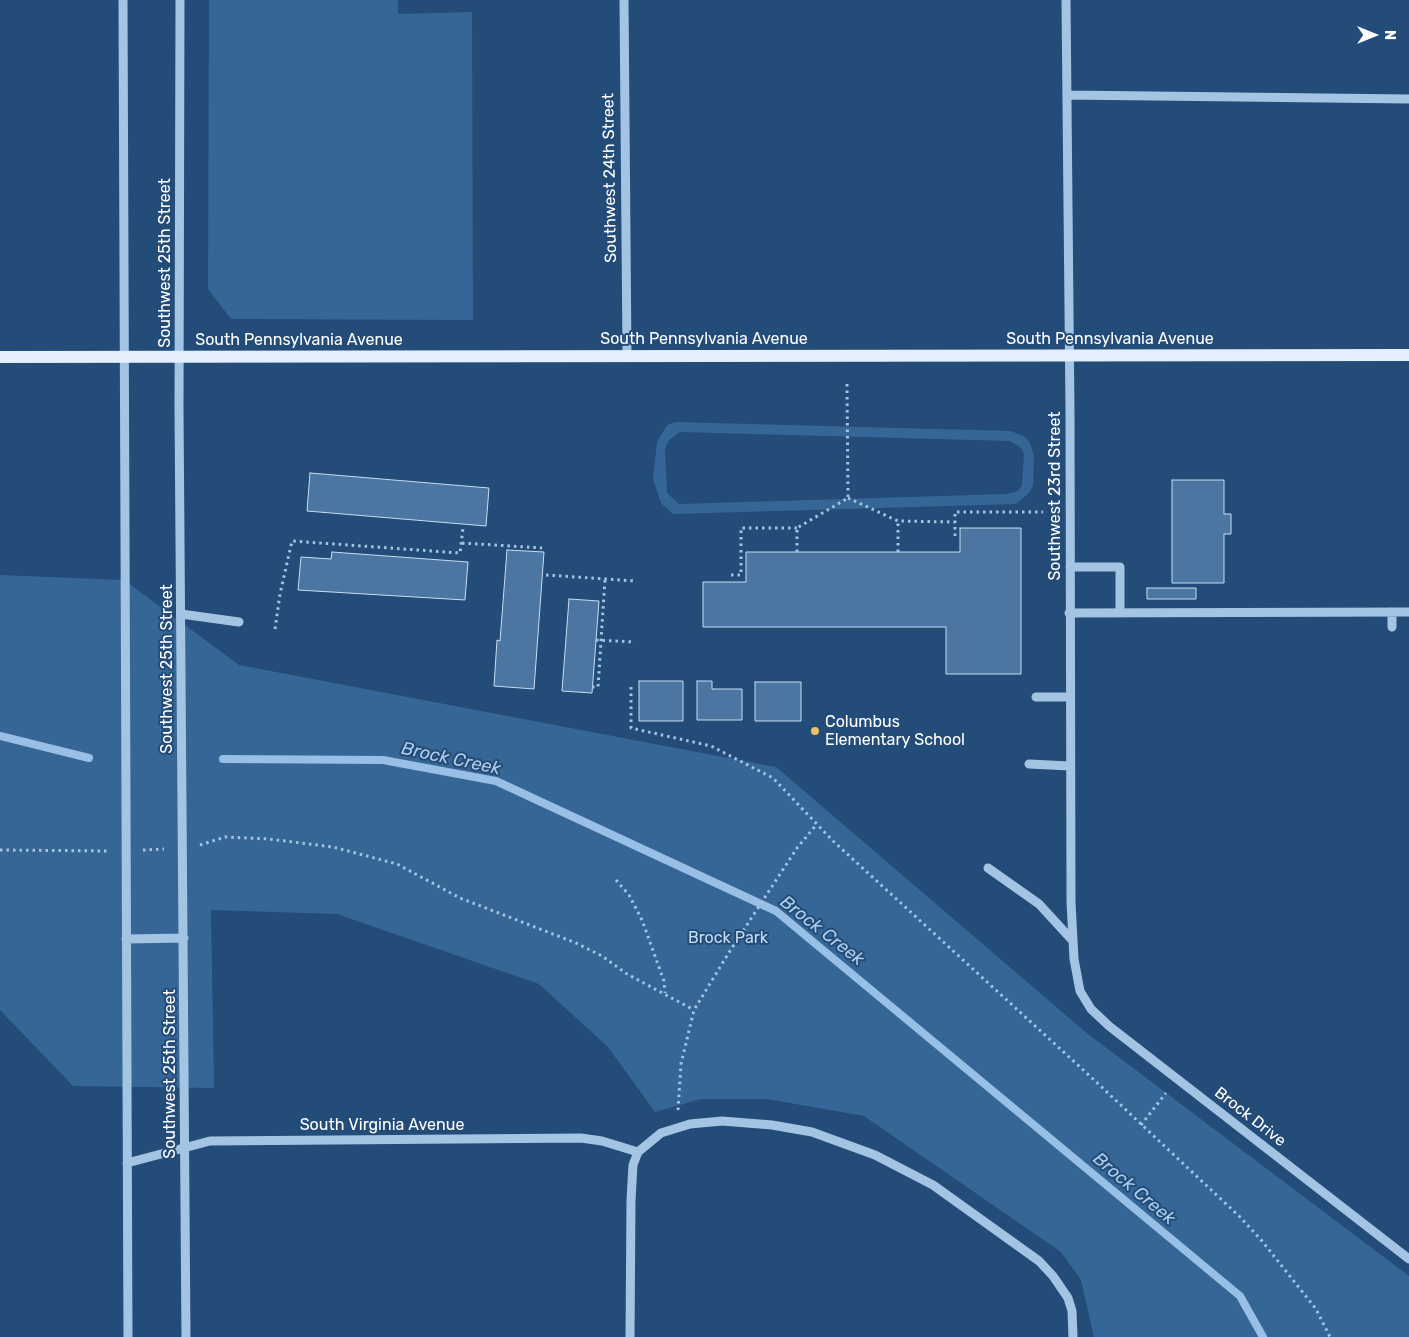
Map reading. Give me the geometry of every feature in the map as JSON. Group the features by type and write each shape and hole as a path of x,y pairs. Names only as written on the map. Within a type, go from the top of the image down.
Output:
{"main road":[{"name":"South Pennsylvania Avenue","path":"0,357 1409,355"}],"street":[{"path":"123,0 128,1337"},
{"name":"Southwest 25th Street","path":"180,0 181,614 186,1337"},
{"name":"Southwest 24th Street","path":"624,0 627,356"},
{"name":"Southwest 23rd Street","path":"1066,0 1070,355 1072,940 1080,991"},
{"path":"1067,95 1409,98"},
{"path":"1070,567 1120,567 1120,613"},
{"path":"1392,612 1392,627"},
{"path":"1070,613 1409,612"},
{"path":"181,614 239,622"},
{"path":"1036,697 1070,697"},
{"path":"1029,764 1070,766"},
{"path":"988,868 1039,904 1072,940"},
{"path":"126,939 184,938"},
{"name":"Brock Drive","path":"1080,991 1084,1001 1108,1026 1409,1259"},
{"path":"630,1337 630,1200 633,1165 638,1152 661,1133 680,1126 722,1121 772,1125 812,1132 875,1155 950,1197 1038,1261 1064,1290 1072,1311 1073,1337"},
{"name":"South Virginia Avenue","path":"127,1163 210,1141 581,1138 602,1140 638,1152"}],"path":[{"path":"847,384 848,498"},
{"path":"848,498 898,521 956,522"},
{"path":"731,574 741,574 741,528 797,528 848,498"},
{"path":"955,536 956,512 1042,512"},
{"path":"898,521 898,552"},
{"path":"275,629 280,594 292,542 460,553 463,528"},
{"path":"797,528 797,552"},
{"path":"462,543 542,548"},
{"path":"546,574 635,581"},
{"path":"592,686 598,687 604,578"},
{"path":"596,640 635,642"},
{"path":"630,686 630,728 711,746 755,767 773,778 817,824 1186,1166 1262,1241 1316,1310 1330,1337"},
{"path":"680,1126 678,1111 681,1064 694,1010 728,954 798,848 817,824"},
{"path":"0,850 126,851 183,849 225,838 243,838 287,840 366,854 397,864 437,887 484,909 576,942 602,956 627,974 694,1010"},
{"path":"616,880 629,895 642,920 664,981 665,993"},
{"path":"1141,1125 1176,1078"}],"green space":[{"path":"209,0 398,0 398,14 472,12 473,320 231,319 208,289"},
{"path":"675,422 1011,431 1025,437 1030,443 1034,456 1033,486 1029,493 1016,504 673,514 661,503 653,479 657,442 667,425","holes":["680,432 1010,441 1020,447 1024,454 1022,485 1018,491 1007,494 679,504 667,493 665,449 669,440"]},
{"name":"Brock Park","path":"0,575 124,580 239,665 776,767 1088,1034 1409,1276 1409,1337 1094,1337 1081,1280 1061,1252 864,1116 767,1099 701,1099 655,1112 608,1047 539,984 337,914 211,910 214,1088 73,1086 0,1010"}],"building":[{"path":"310,473 489,488 486,526 307,511"},
{"path":"1172,480 1224,480 1224,514 1231,514 1231,534 1224,534 1224,583 1172,583"},
{"path":"960,528 1021,528 1021,674 946,674 946,627 703,627 703,582 746,582 746,552 960,552"},
{"path":"507,550 544,552 534,689 494,686 497,640 500,641"},
{"path":"332,552 468,562 465,600 298,590 301,557 331,559"},
{"path":"1147,588 1196,588 1196,599 1147,599"},
{"path":"569,599 599,601 592,693 562,691"},
{"path":"639,681 683,681 683,721 639,721"},
{"path":"697,681 712,681 712,689 742,689 742,720 697,720"},
{"path":"755,682 801,682 801,721 755,721"}],"waterway":[{"name":"Brock Creek","path":"0,736 89,758"},
{"name":"Brock Creek","path":"223,759 383,760 496,781 776,911 1240,1296 1263,1337"}],"place":[{"name":"Columbus Elementary School","path":"815,731"}]}
